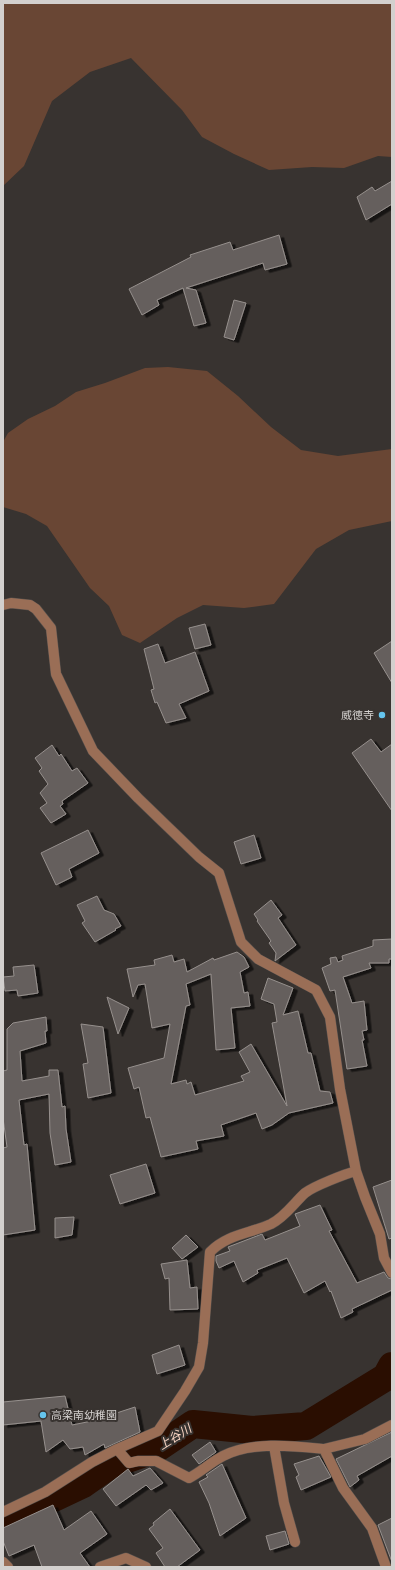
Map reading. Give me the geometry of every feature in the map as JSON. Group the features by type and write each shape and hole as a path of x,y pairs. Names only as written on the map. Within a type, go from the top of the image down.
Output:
{"street":[{"path":"3,605 11,603 30,605 36,609 51,628 56,674 93,751 138,798 199,857 219,873 241,942 258,959 316,990 330,1017 340,1089 356,1171 380,1234 384,1258 392,1273"},
{"path":"3,1512 45,1492 92,1462 117,1449 158,1432 199,1367 203,1343 210,1252 219,1243 272,1224 288,1212 306,1192 344,1174 356,1171"},
{"path":"117,1449 129,1463 138,1461 156,1461 189,1478 223,1456 243,1449 274,1446 324,1450 365,1439 392,1425"},
{"path":"274,1446 284,1504 295,1542"},
{"path":"324,1450 343,1488 372,1528 386,1567"},
{"path":"100,1567 126,1558 146,1567"},
{"path":"3,1562 8,1567"}],"shaded area":[{"path":"3,3 392,3 392,157 378,156 344,168 312,167 269,170 202,137 182,110 131,58 90,72 52,101 24,166 3,186"},
{"path":"168,367 207,371 238,396 271,427 301,450 338,456 392,449 392,521 349,530 316,549 274,604 244,608 203,605 177,618 140,643 122,635 109,606 90,588 47,526 26,514 3,507 3,442 8,433 28,419 55,406 76,392 145,368"}],"building":[{"path":"392,181 392,204 366,220 357,197 372,187 375,191"},
{"path":"279,235 287,264 265,270 263,263 186,288 196,290 206,323 194,326 183,288 157,300 159,305 142,315 129,289 191,257 190,255 230,242 233,250"},
{"path":"234,300 246,303 234,340 224,337"},
{"path":"205,624 211,645 195,649 189,628"},
{"path":"392,641 392,683 374,653"},
{"path":"158,644 165,663 195,652 209,691 179,704 186,718 166,723 157,702 155,703 151,690 154,689 144,649"},
{"path":"371,739 381,752 392,744 392,811 352,753"},
{"path":"52,745 59,756 61,754 72,771 77,768 88,783 62,801 63,804 60,806 66,814 51,823 40,808 47,803 40,793 48,784 39,771 42,768 35,758"},
{"path":"88,830 99,853 69,869 72,877 56,885 41,853"},
{"path":"254,835 261,858 241,864 234,842"},
{"path":"97,896 104,910 114,914 121,926 95,942 82,923 85,921 77,905"},
{"path":"271,900 282,915 278,918 296,945 275,961 276,953 269,943 271,941 254,914"},
{"path":"392,939 392,959 389,959 389,963 369,963 371,968 343,977 352,1003 364,1001 367,1030 362,1031 364,1040 362,1040 367,1066 347,1069 335,990 330,991 322,968 331,964 330,958 336,957 338,962 343,960 342,956 373,946 373,940"},
{"path":"237,952 244,957 249,967 240,972 244,993 248,992 250,1006 231,1008 235,1048 216,1050 211,974 186,984 190,1005 186,1006 171,1084 186,1080 187,1084 191,1082 195,1095 244,1081 241,1076 250,1072 239,1052 251,1044 287,1106 272,1023 277,1022 274,1004 261,999 268,978 293,988 283,1015 298,1011 308,1053 311,1053 320,1091 330,1092 333,1103 289,1113 272,1125 262,1129 256,1113 221,1125 224,1136 196,1141 198,1149 161,1157 150,1117 146,1118 139,1087 134,1089 128,1068 164,1058 170,1024 152,1028 145,984 138,985 133,997 127,969 155,965 154,960 172,955 174,962 184,959 187,972 213,958 214,960"},
{"path":"34,965 38,993 18,996 17,990 5,991 3,977 14,976 13,967"},
{"path":"107,997 129,1008 118,1034"},
{"path":"46,1017 46,1043 20,1051 22,1081 49,1076 49,1070 58,1070 62,1107 65,1106 66,1129 71,1162 55,1165 50,1133 49,1094 19,1100 24,1145 27,1144 35,1230 3,1235 3,1148 7,1147 3,1118 3,1071 7,1070 7,1029 13,1023"},
{"path":"81,1024 103,1027 111,1093 88,1098 83,1064 88,1063"},
{"path":"146,1164 155,1193 120,1204 110,1175"},
{"path":"392,1180 392,1238 389,1239 373,1187"},
{"path":"320,1205 332,1230 329,1231 357,1283 384,1272 388,1278 392,1279 392,1290 352,1309 353,1312 341,1318 331,1291 330,1292 325,1281 304,1293 287,1258 257,1270 258,1273 243,1282 234,1261 219,1268 216,1261 216,1256 230,1251 228,1247 262,1234 265,1240 300,1226 295,1214"},
{"path":"74,1217 72,1235 55,1238 55,1218"},
{"path":"186,1235 198,1247 182,1259 172,1248"},
{"path":"187,1260 190,1288 197,1287 198,1309 170,1310 169,1278 165,1279 161,1264"},
{"path":"179,1345 185,1365 157,1374 152,1355"},
{"path":"65,1396 72,1425 92,1421 135,1407 140,1432 105,1448 104,1444 85,1455 83,1447 70,1449 63,1440 46,1452 41,1421 3,1425 3,1402"},
{"path":"392,1432 392,1456 357,1476 359,1480 350,1487 336,1459"},
{"path":"210,1442 216,1452 199,1464 192,1455"},
{"path":"319,1456 331,1477 301,1490 296,1477 299,1475 294,1464"},
{"path":"222,1464 246,1518 220,1536 209,1503 199,1482 208,1477 206,1475"},
{"path":"150,1468 163,1483 151,1490 146,1485 116,1506 103,1489 128,1469 133,1476"},
{"path":"53,1505 64,1530 91,1511 107,1534 80,1553 90,1567 42,1567 34,1545 9,1556 3,1541 3,1528"},
{"path":"170,1509 200,1550 177,1567 165,1567 156,1553 163,1548 149,1529 154,1525 153,1523"},
{"path":"392,1518 392,1562 378,1525"},
{"path":"285,1531 289,1544 270,1550 266,1536"}],"waterway":[{"name":"上谷川","path":"3,1522 83,1484 110,1465 156,1449 193,1424 252,1430 306,1426 386,1377 392,1366"}],"place":[{"name":"威徳寺","path":"382,715"},
{"name":"高梁南幼稚園","path":"43,1415"}]}
